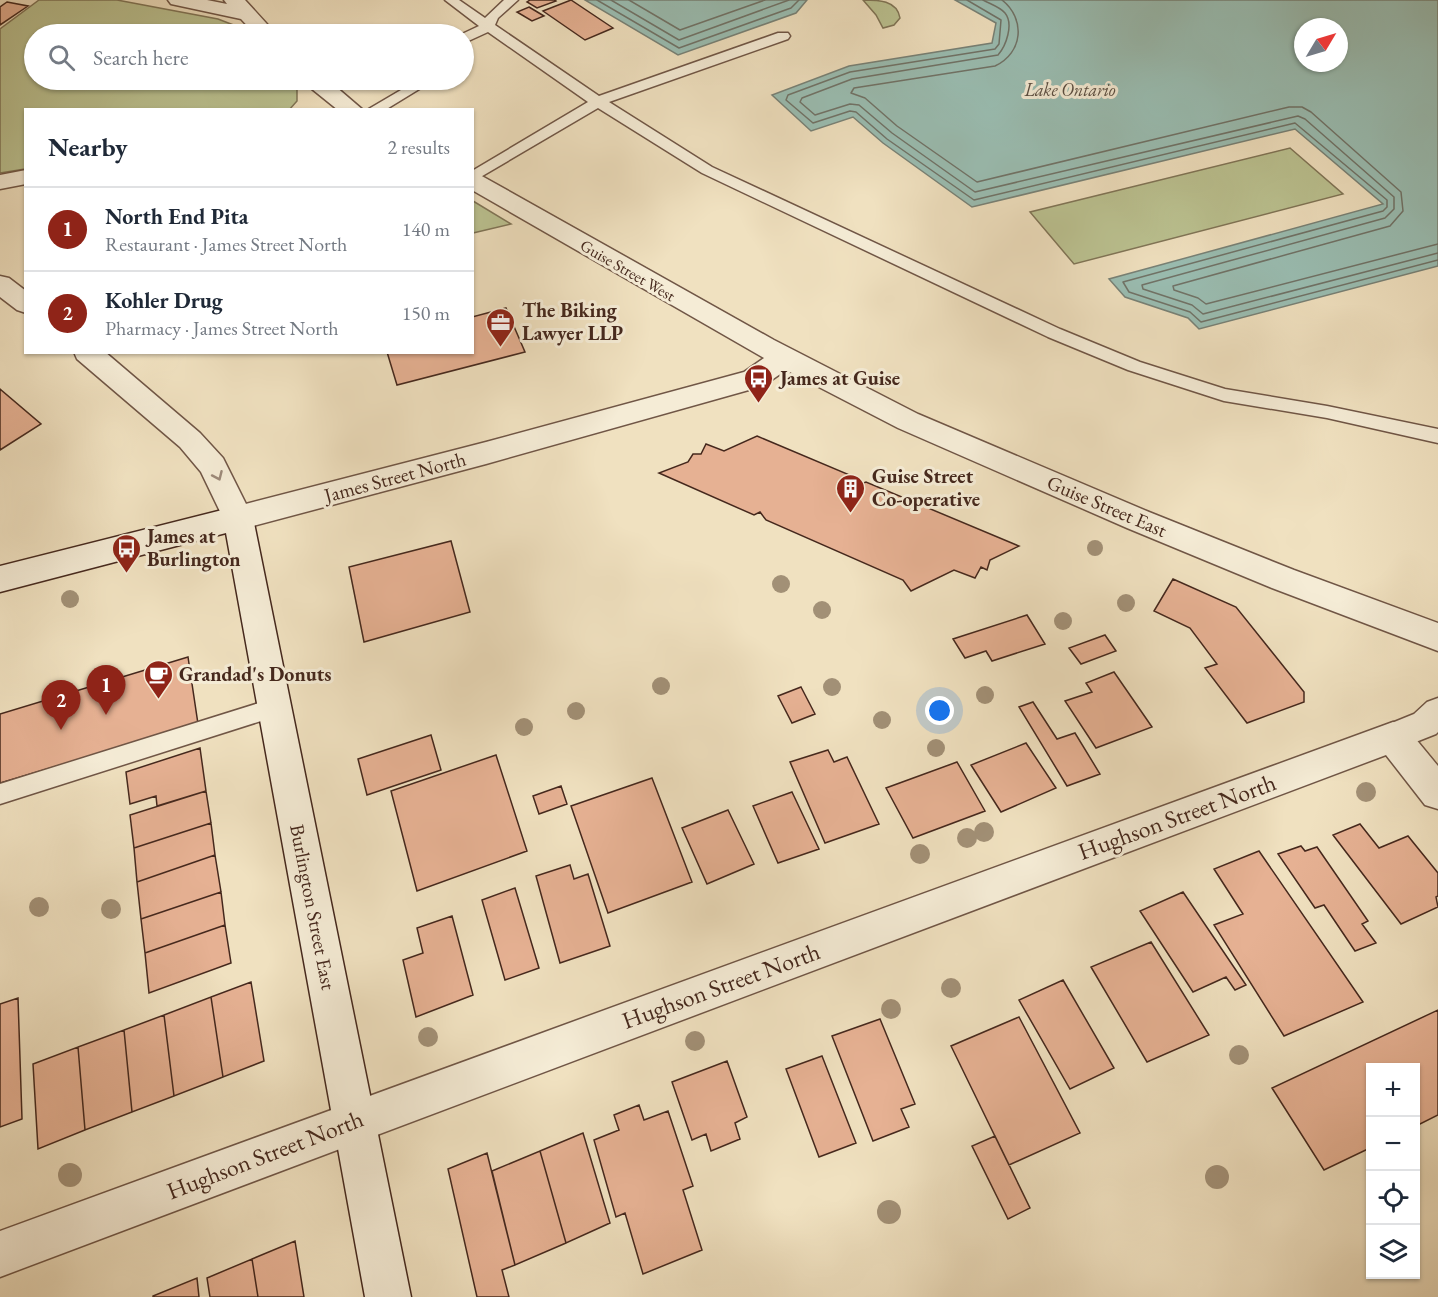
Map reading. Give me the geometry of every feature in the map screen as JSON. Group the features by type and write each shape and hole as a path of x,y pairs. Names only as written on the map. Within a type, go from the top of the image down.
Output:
{"street":[{"path":"178,0 240,7 256,24"},
{"path":"326,90 345,108"},
{"path":"0,182 24,177"},
{"name":"Guise Street West","path":"474,180 784,358"},
{"path":"0,284 24,302"},
{"name":"Burlington Street East","path":"89,354 190,440 213,466 238,518 388,1297"},
{"name":"James Street North","path":"0,579 486,453 753,379 784,358"},
{"name":"Guise Street East","path":"784,358 908,421 1138,520 1283,579 1438,637"},
{"name":"Hughson Street North","path":"0,1254 1393,737 1425,724 1438,712"},
{"path":"1393,737 1438,793"}],"lane":[{"path":"451,0 597,102 707,170 1054,333 1134,366 1224,395 1327,412 1438,436"},
{"path":"474,34 488,26 493,16 512,0"},
{"path":"474,178 597,102 783,36"},
{"path":"378,108 409,90"},
{"path":"0,794 275,707"}],"green space":[{"path":"39,0 117,0 218,19 231,24 24,24 24,90 297,90 297,101 291,108 24,108 24,169 0,173 0,29"},
{"path":"863,0 891,4 900,18 894,25 883,28 876,15"},
{"path":"1290,148 1343,194 1074,264 1030,212"},
{"path":"474,202 511,224 474,233"}],"water":[{"path":"585,0 807,0 796,13 678,55"},
{"name":"Lake Ontario","path":"955,0 1438,0 1438,266 1199,329 1188,318 1125,297 1109,279 1383,204 1295,129 972,207 883,143 853,117 811,131 772,95 849,66 992,43 996,23"}],"building":[{"path":"530,0 556,1 537,8 527,2"},
{"path":"571,0 613,28 585,40 543,11"},
{"path":"7,2 28,6 0,25 0,7"},
{"path":"529,7 544,16 532,21 517,12"},
{"path":"506,308 525,352 397,385 388,354 474,354 474,316"},
{"path":"0,389 41,424 0,450"},
{"name":"Guise Street Co-operative","path":"757,436 852,476 858,485 866,482 1019,546 990,560 987,570 981,567 975,578 954,570 911,591 903,580 766,520 760,512 754,515 659,473 688,462 693,454 701,454 706,444 724,451"},
{"path":"451,541 470,612 364,642 349,567"},
{"path":"1173,579 1236,607 1304,692 1304,702 1247,723 1205,668 1217,664 1190,628 1154,611"},
{"path":"1027,615 1045,644 992,661 986,651 965,658 953,639"},
{"path":"1105,635 1116,651 1081,664 1069,648"},
{"path":"188,657 198,724 0,783 0,714"},
{"path":"1114,672 1152,727 1096,748 1065,701 1092,692 1086,683"},
{"path":"801,687 815,714 792,723 778,696"},
{"path":"1033,702 1057,739 1075,733 1100,774 1067,786 1019,707"},
{"path":"431,735 441,770 367,795 358,759"},
{"path":"1026,743 1056,788 1001,812 971,765"},
{"path":"200,748 206,791 157,806 156,796 130,804 126,772"},
{"path":"828,750 834,762 847,757 879,824 825,843 790,762"},
{"path":"496,755 527,851 417,891 391,791"},
{"path":"957,762 985,811 913,838 886,788"},
{"path":"652,778 692,882 608,913 571,806"},
{"path":"561,786 567,804 539,814 533,796"},
{"path":"206,791 211,823 134,848 130,815"},
{"path":"792,792 819,849 778,863 753,806"},
{"path":"728,810 754,864 707,884 682,828"},
{"path":"211,823 215,855 137,882 134,848"},
{"path":"1360,824 1379,848 1408,836 1438,873 1438,896 1436,897 1438,907 1401,924 1333,835"},
{"path":"1301,846 1305,851 1317,847 1368,921 1362,924 1376,943 1355,951 1324,905 1315,908 1278,854"},
{"path":"1259,851 1363,1002 1284,1036 1214,925 1243,914 1214,869"},
{"path":"215,855 221,892 141,919 137,882"},
{"path":"570,865 574,879 588,874 610,946 560,963 536,876"},
{"path":"515,888 539,968 505,980 482,900"},
{"path":"221,892 225,925 145,953 141,919"},
{"path":"1183,892 1246,985 1235,990 1226,977 1193,992 1140,911"},
{"path":"452,916 473,995 416,1017 403,960 423,953 417,928"},
{"path":"225,925 231,963 149,993 145,953"},
{"path":"1151,942 1209,1035 1147,1062 1091,967"},
{"path":"1063,980 1114,1068 1070,1089 1019,1000"},
{"path":"251,982 264,1061 223,1077 211,997"},
{"path":"211,997 223,1077 174,1096 164,1015"},
{"path":"18,998 22,1119 0,1127 0,1004"},
{"path":"1438,1010 1438,1115 1420,1124 1420,1063 1366,1063 1366,1150 1324,1170 1272,1088"},
{"path":"164,1015 174,1096 132,1112 124,1030"},
{"path":"1019,1017 1080,1133 1009,1165 951,1046"},
{"path":"880,1019 915,1104 901,1109 909,1127 873,1141 832,1036"},
{"path":"124,1030 132,1112 85,1130 78,1047"},
{"path":"78,1047 85,1130 38,1149 33,1064"},
{"path":"822,1056 856,1143 819,1157 786,1069"},
{"path":"727,1061 747,1117 735,1123 740,1139 711,1151 706,1134 692,1140 672,1082"},
{"path":"639,1105 644,1120 668,1111 693,1186 683,1190 702,1250 643,1274 625,1213 616,1217 594,1140 619,1130 614,1115"},
{"path":"583,1133 610,1223 566,1243 540,1151"},
{"path":"995,1136 1030,1208 1008,1219 972,1146"},
{"path":"540,1151 566,1243 515,1265 492,1171"},
{"path":"487,1153 515,1265 502,1270 509,1297 477,1297 448,1169"},
{"path":"295,1241 304,1297 258,1297 252,1259"},
{"path":"252,1259 258,1297 210,1297 207,1278"},
{"path":"197,1278 199,1297 153,1297 153,1296"}],"place":[{"name":"The Biking Lawyer LLP","path":"501,348"},
{"name":"James at Guise","path":"759,404"},
{"name":"Guise Street Co-operative","path":"851,514"},
{"name":"James at Burlington","path":"126,574"},
{"name":"Grandad's Donuts","path":"158,700"},
{"name":"North End Pita","path":"106,715"},
{"name":"Kohler Drug","path":"61,730"}]}
